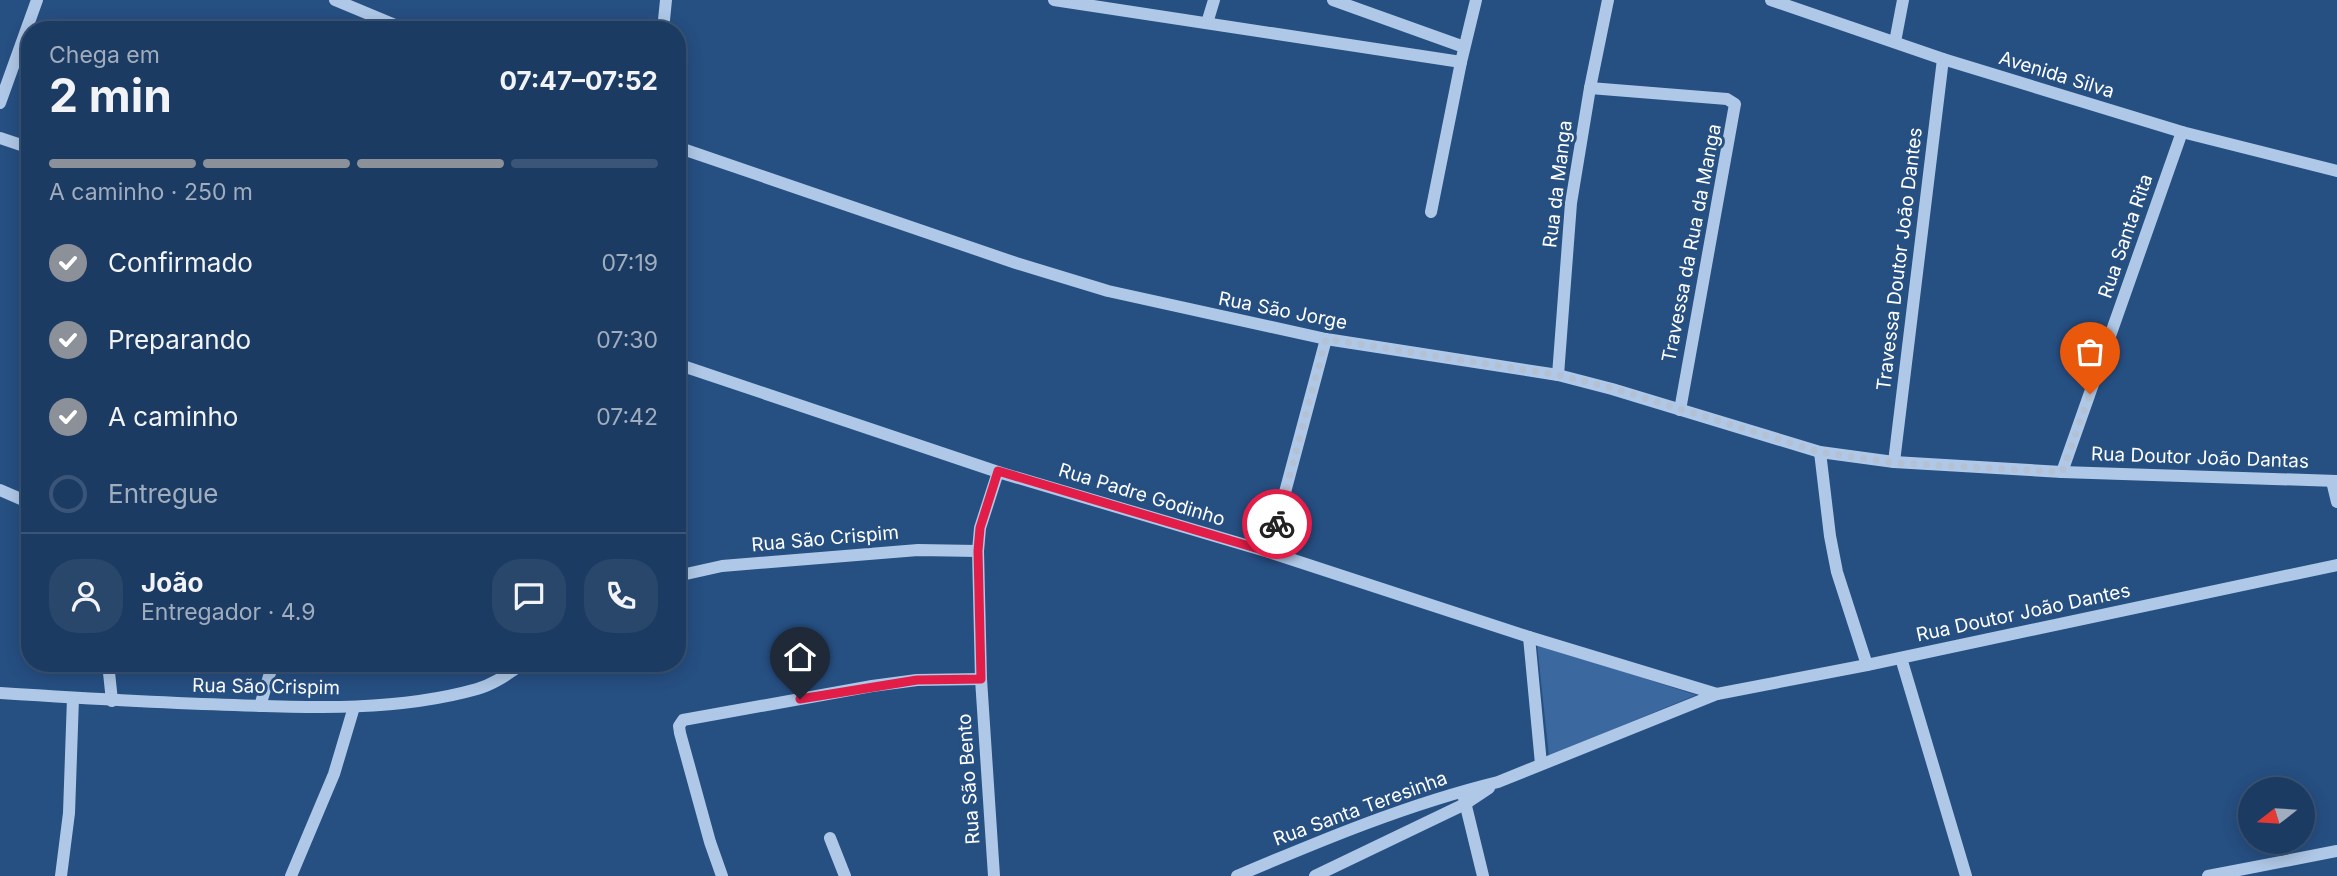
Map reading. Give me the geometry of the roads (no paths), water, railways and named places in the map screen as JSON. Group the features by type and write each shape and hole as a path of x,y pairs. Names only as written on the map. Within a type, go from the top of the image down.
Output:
{"street":[{"path":"29,21 37,0"},
{"path":"335,0 375,21"},
{"path":"664,21 666,0"},
{"path":"1054,0 1461,62"},
{"path":"1207,23 1214,0"},
{"path":"1333,0 1464,47"},
{"path":"1430,212 1476,0"},
{"name":"Rua da Manga","path":"1558,375 1571,203 1608,0"},
{"name":"Avenida Silva","path":"1771,0 1943,60 2182,132 2337,171"},
{"path":"1895,42 1903,0"},
{"path":"0,103 21,45"},
{"name":"Travessa Doutor João Dantes","path":"1894,463 1943,60"},
{"name":"Travessa da Rua da Manga","path":"1590,88 1727,99 1735,104 1679,410"},
{"name":"Rua Santa Rita","path":"2062,472 2182,132"},
{"path":"0,138 21,145"},
{"name":"Rua São Jorge","path":"686,150 1016,263 1108,291 1326,339 1558,375 1820,452 1894,463"},
{"path":"1269,552 1326,339"},
{"name":"Rua Padre Godinho","path":"686,367 998,471 1269,552 1717,694"},
{"path":"1820,452 1829,536 1837,572 1867,665"},
{"name":"Rua Doutor João Dantas","path":"1894,463 2062,472 2334,481"},
{"name":"Rua São Bento","path":"994,876 981,679 978,551 980,528 998,471"},
{"path":"2334,481 2337,502"},
{"path":"0,490 21,499"},
{"name":"Rua São Crispim","path":"686,574 722,566 918,550 978,551"},
{"name":"Rua Doutor João Dantes","path":"1717,694 1901,658 2337,565"},
{"path":"1529,636 1541,764"},
{"path":"1901,658 1966,876"},
{"path":"109,672 112,701"},
{"path":"260,706 270,672"},
{"name":"Rua São Crispim","path":"0,692 112,701 354,707 426,699 479,688 510,672"},
{"path":"722,876 680,733 679,726 683,720 872,686 917,680 981,679"},
{"name":"Rua Santa Teresinha","path":"1315,876 1463,797 1717,694"},
{"path":"61,876 69,813 72,698"},
{"path":"291,876 334,774 354,707"},
{"path":"1463,797 1483,876"},
{"name":"Rua Santa Teresinha","path":"1237,876 1324,839 1463,797"},
{"path":"830,838 845,876"},
{"path":"2208,876 2238,873 2337,851"}]}
